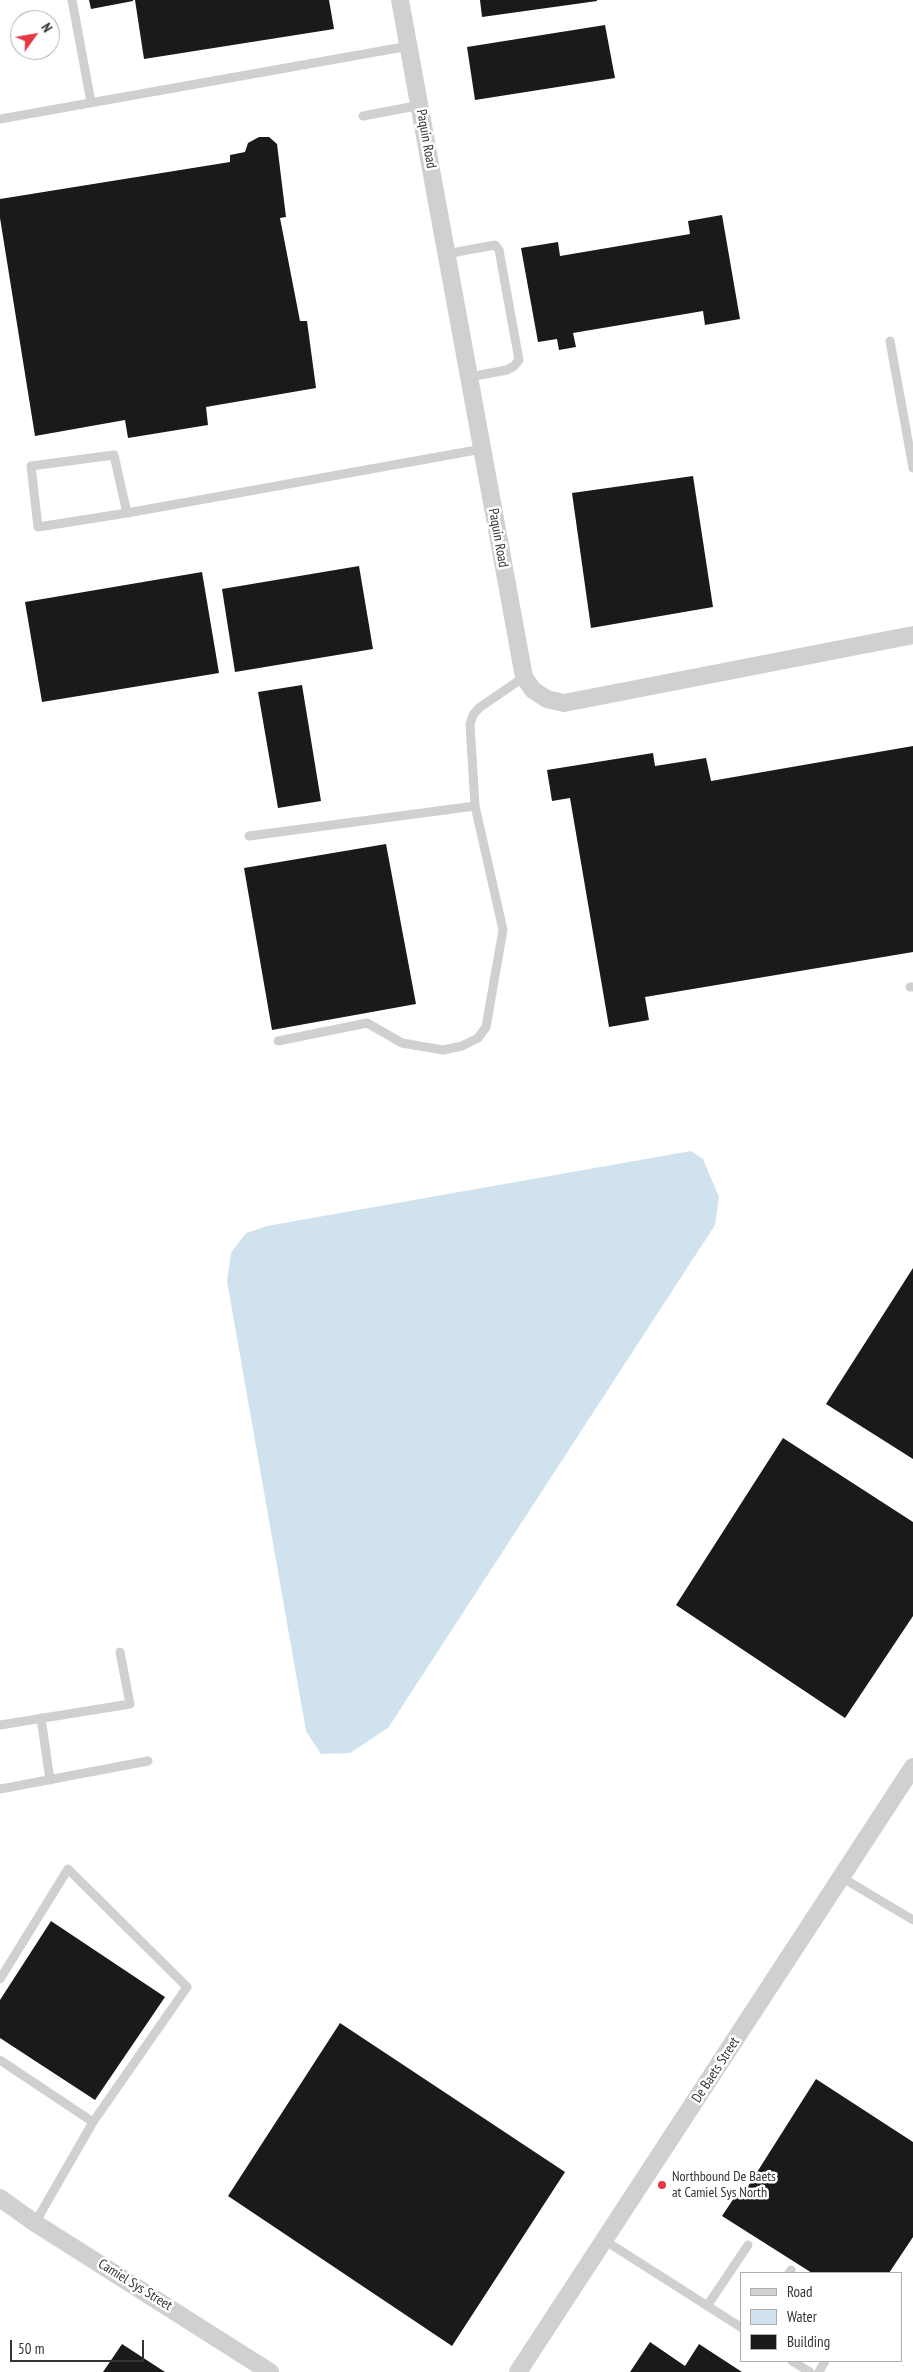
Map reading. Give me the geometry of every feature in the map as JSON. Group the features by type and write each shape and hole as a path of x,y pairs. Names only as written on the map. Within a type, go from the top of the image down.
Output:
{"street":[{"name":"Paquin Road","path":"400,0 524,677"},
{"path":"524,677 533,690 547,699 564,703 913,634"},
{"name":"De Baets Street","path":"518,2372 913,1767"},
{"name":"Camiel Sys Street","path":"0,2198 35,2223 270,2372"}],"lane":[{"path":"72,0 91,102"},
{"path":"0,118 408,46"},
{"path":"362,116 420,105"},
{"path":"446,254 495,245 499,250 519,360 507,370 469,377"},
{"path":"890,341 913,468"},
{"path":"127,513 114,455 30,466 38,527 127,513 482,449"},
{"path":"278,1041 367,1023 402,1043 420,1048 443,1050 462,1046 478,1038 486,1027 503,930 476,806 470,724 472,715 524,677"},
{"path":"249,836 476,806"},
{"path":"0,1725 130,1704 120,1652"},
{"path":"41,1718 50,1780"},
{"path":"0,1789 148,1762"},
{"path":"0,1979 68,1869 187,1987 93,2122 35,2223"},
{"path":"841,1877 913,1920"},
{"path":"0,2060 93,2122"},
{"path":"604,2240 740,2327"},
{"path":"707,2306 748,2245"},
{"path":"794,2362 810,2372"}],"water":[{"path":"691,1151 703,1159 719,1197 715,1225 388,1728 350,1753 321,1754 306,1731 227,1281 231,1253 246,1233 267,1226"}],"building":[{"path":"89,0 133,0 133,1 91,9"},
{"path":"135,0 329,0 334,29 144,59"},
{"path":"480,0 597,0 597,1 482,17"},
{"path":"605,25 615,78 475,100 467,47"},
{"path":"259,137 269,137 277,144 286,217 280,218 300,321 307,321 316,388 206,407 208,425 128,438 125,420 35,436 0,218 0,199 230,162 230,155 245,152 248,143"},
{"path":"722,215 740,319 705,325 703,311 573,333 576,347 559,350 557,339 538,342 521,248 558,242 560,256 690,234 688,221"},
{"path":"693,476 713,607 591,628 572,493"},
{"path":"359,566 373,649 235,672 222,589"},
{"path":"202,572 219,673 42,702 25,602"},
{"path":"302,685 321,801 278,808 258,692"},
{"path":"913,746 913,952 645,997 649,1020 609,1027 570,798 552,801 547,770 653,753 655,766 706,758 711,781"},
{"path":"386,844 416,1004 272,1030 244,868"},
{"path":"913,1268 913,1459 826,1404"},
{"path":"783,1438 913,1522 913,1616 845,1718 676,1605"},
{"path":"51,1921 165,1997 95,2100 0,2038 0,2000"},
{"path":"340,2023 565,2172 452,2346 228,2196"},
{"path":"816,2079 913,2142 913,2237 890,2272 810,2272 722,2216 742,2186 747,2188"},
{"path":"650,2342 685,2366 699,2344 742,2372 630,2372"},
{"path":"122,2344 165,2372 103,2372"}],"place":[{"name":"Northbound De Baets at Camiel Sys North","path":"662,2185"}]}
